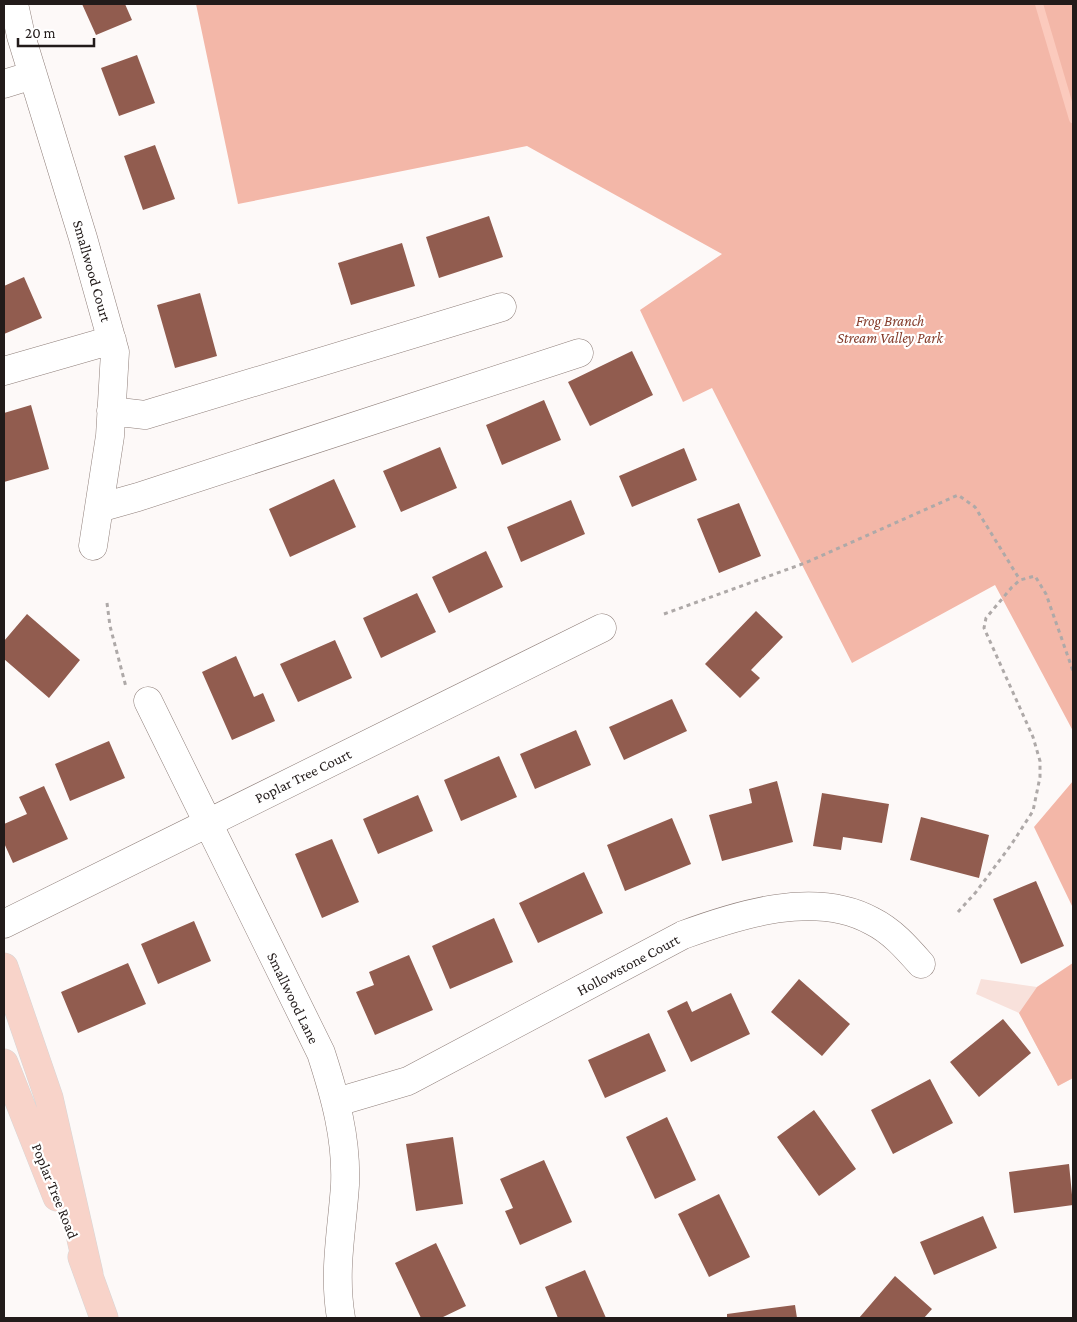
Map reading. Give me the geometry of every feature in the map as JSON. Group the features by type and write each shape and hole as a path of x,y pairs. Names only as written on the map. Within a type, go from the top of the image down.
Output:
{"main road":[{"path":"4,967 49,1098 89,1274"},
{"name":"Poplar Tree Road","path":"4,1063 89,1274 104,1318"}],"street":[{"name":"Smallwood Court","path":"14,4 33,75 83,238 115,352 110,436 93,546"},
{"path":"4,84 33,75"},
{"path":"111,411 145,415 502,307"},
{"path":"4,371 112,340"},
{"path":"99,508 138,497 579,353"},
{"name":"Poplar Tree Court","path":"4,924 602,628"},
{"name":"Smallwood Lane","path":"137,695 207,824 321,1053 337,1102 343,1139 345,1184 337,1254 338,1300 341,1318"},
{"name":"Hollowstone Court","path":"337,1102 408,1081 684,935 727,918 774,908 843,909 872,921 898,939 921,964"}],"path":[{"path":"664,614 805,563 958,495 975,507 1020,580"},
{"path":"958,912 1000,860 1033,811 1040,777 1040,761 1033,737 984,628 986,618 1020,580 1035,576 1046,594 1073,671"},
{"path":"107,603 110,626 137,695"}],"shaded area":[{"path":"1073,963 1073,1078 1058,1086 1019,1013 976,994 981,979 1037,987"}],"green space":[{"name":"Frog Branch Stream Valley Park","path":"196,4 1073,4 1073,731 995,585 852,663 712,388 683,402 640,310 722,254 527,146 238,204"},
{"path":"1073,781 1073,908 1034,827"},
{"path":"1073,963 1073,1078 1058,1086 1019,1013 1037,987"}],"building":[{"path":"82,4 125,4 132,20 96,35"},
{"path":"137,55 155,103 119,116 101,68"},
{"path":"155,145 175,199 143,210 124,156"},
{"path":"489,216 503,257 439,278 426,237"},
{"path":"402,243 415,286 351,305 338,263"},
{"path":"24,277 42,318 4,334 4,286"},
{"path":"200,293 217,356 175,368 157,305"},
{"path":"632,351 653,395 590,426 568,382"},
{"path":"544,400 561,440 502,465 486,425"},
{"path":"31,405 49,469 4,482 4,413"},
{"path":"440,447 457,488 401,512 383,471"},
{"path":"684,448 697,480 632,507 619,476"},
{"path":"334,479 356,527 290,557 269,509"},
{"path":"571,500 585,534 521,562 507,527"},
{"path":"739,503 761,556 719,573 697,519"},
{"path":"486,551 503,587 449,613 432,577"},
{"path":"417,593 436,632 381,658 363,618"},
{"path":"756,611 783,637 751,670 760,678 740,698 705,664"},
{"path":"27,614 80,660 49,698 4,659 4,641"},
{"path":"335,640 352,678 298,702 280,664"},
{"path":"236,656 254,697 263,693 275,721 232,740 202,672"},
{"path":"672,699 687,731 624,760 609,727"},
{"path":"576,730 591,765 535,789 520,754"},
{"path":"109,741 125,778 70,801 55,764"},
{"path":"499,756 517,797 461,821 444,780"},
{"path":"777,781 793,842 722,861 709,815 752,803 749,789"},
{"path":"44,786 68,839 13,863 4,843 4,824 27,814 19,797"},
{"path":"822,793 889,804 882,843 843,837 841,850 813,846"},
{"path":"418,795 433,831 378,854 363,819"},
{"path":"921,817 989,835 979,878 910,860"},
{"path":"672,818 691,864 625,891 607,845"},
{"path":"332,839 359,902 322,918 295,854"},
{"path":"584,872 603,913 538,943 519,903"},
{"path":"1036,881 1064,946 1021,964 993,899"},
{"path":"494,918 513,962 450,989 432,946"},
{"path":"194,921 211,961 158,984 141,944"},
{"path":"409,955 433,1010 375,1035 356,992 374,985 369,972"},
{"path":"128,963 146,1004 78,1033 61,992"},
{"path":"799,979 850,1024 822,1056 771,1012"},
{"path":"731,993 750,1034 691,1062 667,1011 687,1001 692,1012"},
{"path":"1003,1019 1031,1053 979,1097 950,1062"},
{"path":"649,1033 666,1071 605,1098 588,1060"},
{"path":"930,1079 953,1123 893,1154 871,1110"},
{"path":"814,1110 856,1169 819,1196 777,1137"},
{"path":"667,1117 696,1180 655,1199 626,1137"},
{"path":"453,1137 463,1204 416,1211 406,1144"},
{"path":"544,1160 572,1222 520,1245 505,1211 513,1208 500,1179"},
{"path":"1069,1164 1073,1205 1014,1213 1009,1172"},
{"path":"719,1194 750,1257 709,1277 678,1214"},
{"path":"983,1216 997,1248 934,1275 920,1242"},
{"path":"436,1243 466,1306 441,1318 421,1318 395,1263"},
{"path":"585,1270 606,1318 558,1318 545,1287"},
{"path":"895,1276 932,1309 924,1318 859,1318"},
{"path":"795,1305 797,1318 727,1318 727,1314"}],"waterway":[{"path":"1039,4 1073,119"}]}
